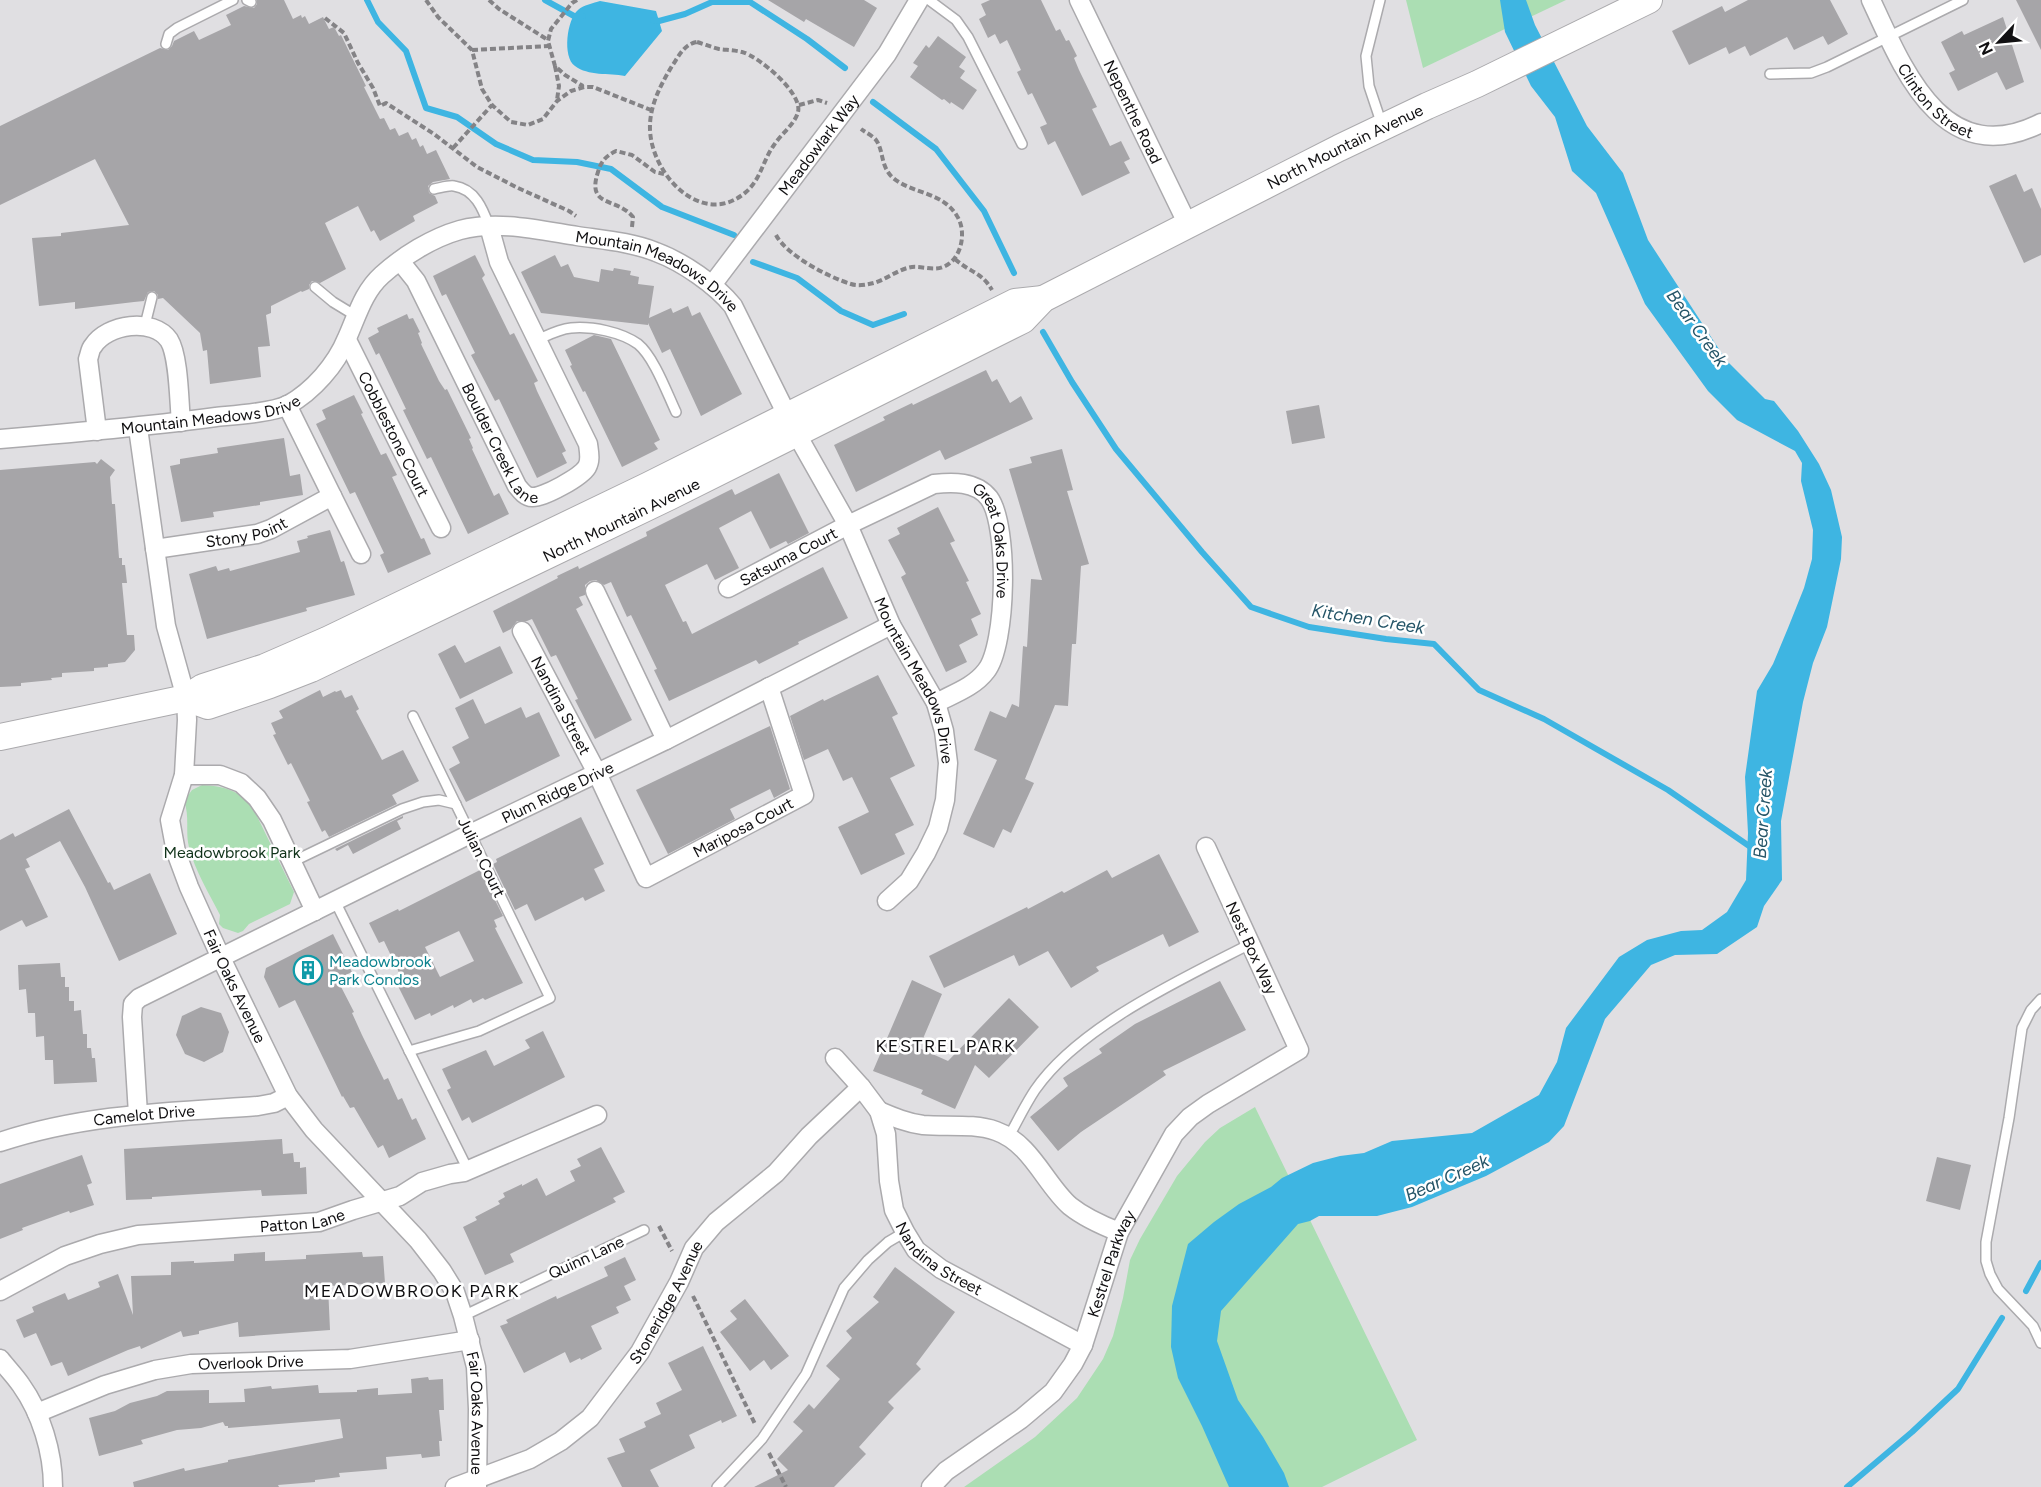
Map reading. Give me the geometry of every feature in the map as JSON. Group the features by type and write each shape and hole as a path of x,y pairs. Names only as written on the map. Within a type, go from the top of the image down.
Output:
{"street":[{"name":"Meadowlark Way","path":"712,285 887,54 919,0"},
{"name":"Nepenthe Road","path":"1079,0 1188,225"},
{"name":"North Mountain Avenue","path":"0,737 186,698 208,706 290,678 669,497 792,424 1023,320 1043,299 1383,127 1649,0"},
{"name":"Clinton Street","path":"1871,0 1901,65 1918,92 1945,119 1964,129 1992,135 2013,133 2041,123"},
{"name":"Mountain Meadows Drive","path":"0,440 138,428 261,411 287,405 324,375 337,358 366,295 380,276 424,245 460,230 489,226 523,228 631,244 659,253 712,285 733,306 792,424 848,525 891,625 936,703 944,731 948,763 945,800 938,828 926,853 909,881 887,901"},
{"name":"Boulder Creek Lane","path":"399,261 416,281 517,486 524,494 532,497 541,495 577,477 587,467 590,456 588,444 499,262 489,226"},
{"path":"97,431 88,358 91,347 111,330 145,325 162,332 175,353 181,422"},
{"name":"Cobblestone Court","path":"347,339 441,528"},
{"path":"287,405 361,554"},
{"name":"Fair Oaks Avenue","path":"138,428 166,626 186,698 187,747 184,775 170,820 176,852 221,958 288,1096 314,1130 384,1202 442,1271 455,1292 476,1367 477,1483"},
{"name":"Great Oaks Drive","path":"848,525 934,484 948,482 970,485 981,490 989,498 997,516 1001,535 1003,570 998,641 987,671 974,683 936,703"},
{"name":"Stony Point","path":"154,549 257,534 271,529 332,496"},
{"name":"Satsuma Court","path":"728,588 848,525"},
{"path":"596,591 666,740"},
{"name":"Plum Ridge Drive","path":"138,1114 132,1017 134,1004 139,998 666,740 891,625"},
{"name":"Nandina Street","path":"522,631 597,773 646,878"},
{"name":"Mariposa Court","path":"646,878 804,795 770,687"},
{"path":"184,775 220,775 241,783 257,798 272,820 315,911"},
{"name":"Nest Box Way","path":"1206,847 1299,1050"},
{"name":"Kestrel Parkway","path":"931,1487 946,1471 1021,1419 1053,1392 1073,1364 1083,1344 1119,1232 1133,1203 1174,1134 1190,1117 1233,1088 1299,1050"},
{"name":"Nandina Street","path":"835,1058 879,1111 886,1134 889,1181 894,1210 916,1250 941,1269 1083,1344"},
{"name":"Stoneridge Avenue","path":"455,1487 477,1483 530,1459 561,1441 590,1418 640,1352 694,1248 716,1222 776,1173 810,1136 861,1087"},
{"name":"Camelot Drive","path":"0,1142 37,1130 138,1114 258,1106 288,1096"},
{"path":"879,1111 921,1125 996,1131 1008,1138 1037,1163 1070,1205 1090,1220 1119,1232"},
{"name":"Patton Lane","path":"0,1291 65,1256 119,1239 138,1235 319,1221 384,1202 400,1196 422,1182 468,1170 597,1115"},
{"name":"Overlook Drive","path":"38,1413 105,1385 154,1370 191,1364 350,1359 470,1340"},
{"path":"0,1359 21,1384 38,1413 49,1452 53,1487"}],"lane":[{"path":"166,44 169,34 177,28 233,0"},
{"path":"929,0 956,20 968,37 1022,144"},
{"path":"1380,0 1366,56 1369,86 1383,127"},
{"path":"1770,74 1811,73 1827,67 1962,0"},
{"path":"434,189 454,186 471,194 483,209 489,226"},
{"path":"315,287 333,302 356,316"},
{"path":"145,325 152,297"},
{"path":"537,340 559,330 572,328 604,331 622,336 639,345 650,360 676,412"},
{"name":"Julian Court","path":"409,1051 479,1031 550,998 413,716"},
{"path":"292,862 402,809 423,802 439,800 456,804"},
{"path":"335,901 468,1170"},
{"path":"1008,1138 1035,1089 1068,1052 1168,986 1251,944"},
{"path":"2041,999 2031,1010 2022,1028 2009,1118 1986,1242 1986,1261 1998,1289 2033,1326 2041,1343"},
{"name":"Quinn Lane","path":"463,1316 644,1230"},
{"path":"717,1487 762,1439 806,1374 844,1288 868,1260 888,1242 905,1232"}],"path":[{"path":"426,0 438,17 472,50 482,89 492,105 511,122 528,125 543,119 557,101 570,91 584,87 593,87 651,110"},
{"path":"489,0 548,41"},
{"path":"557,101 559,86 548,41 551,29 574,1"},
{"path":"325,18 344,33 358,63 374,88 380,106 386,103 434,134 477,166 569,211 576,216 577,220"},
{"path":"697,42 743,52 758,61 790,88 799,105 798,115 773,146 752,187 739,199 726,204 711,204 695,200 677,189 665,175 650,132 651,110 664,80 682,50 690,43 697,42"},
{"path":"472,50 549,46"},
{"path":"555,66 584,87"},
{"path":"799,105 818,100 832,104"},
{"path":"453,148 492,105"},
{"path":"776,235 780,242 800,258 829,275 854,285 872,284 911,267 924,269 944,267 955,259 963,230 957,215 944,202 929,193 902,184 891,175 884,167 876,140 861,129"},
{"path":"632,228 633,217 628,211 604,201 596,192 595,181 600,164 607,155 616,151 632,155 655,172 665,175"},
{"path":"955,259 980,274 994,294"},
{"path":"657,1220 786,1487"}],"green space":[{"path":"1406,0 1566,0 1423,68"},
{"name":"Meadowbrook Park","path":"202,785 230,790 248,802 294,892 290,904 249,924 238,933 223,928 219,924 220,915 189,847 184,801 192,790"},
{"path":"1255,1107 1417,1440 1322,1487 964,1487 1035,1437 1077,1398 1103,1359 1113,1336 1130,1260 1177,1176 1205,1142 1220,1128"}],"water":[{"name":"Bear Creek","path":"1500,0 1526,0 1535,25 1587,126 1623,173 1648,240 1726,360 1765,399 1774,401 1798,431 1819,464 1831,490 1842,537 1841,559 1827,627 1813,663 1803,702 1781,821 1782,880 1764,906 1757,927 1717,954 1675,955 1651,965 1605,1019 1564,1126 1549,1142 1486,1176 1412,1207 1377,1216 1319,1216 1298,1224 1221,1311 1217,1341 1238,1400 1263,1437 1284,1473 1289,1487 1229,1487 1178,1378 1171,1347 1172,1306 1188,1244 1239,1204 1271,1187 1282,1178 1313,1163 1364,1153 1392,1141 1472,1133 1539,1095 1557,1062 1566,1028 1619,957 1647,940 1681,931 1702,930 1727,912 1746,880 1748,833 1745,777 1757,691 1773,664 1804,588 1812,559 1813,530 1801,481 1802,463 1795,451 1737,420 1708,391 1645,304 1596,193 1572,171 1555,117 1531,86 1505,32"},
{"path":"600,1 656,11 662,31 625,76 592,73 580,69 575,66 568,55 569,29 574,15 583,7"}],"building":[{"path":"257,0 284,0 293,19 301,15 302,18 305,16 309,24 323,17 329,29 334,27 339,36 341,35 380,119 384,118 390,130 395,128 399,136 408,132 412,140 416,138 420,147 423,145 427,154 436,150 450,179 433,182 428,186 429,193 435,196 438,203 413,216 415,221 380,241 374,230 371,232 358,206 325,223 346,269 320,283 312,281 309,289 271,306 271,313 266,315 270,346 258,347 261,377 210,384 207,350 203,351 200,333 163,298 158,299 154,291 148,292 144,301 75,309 75,302 39,306 32,238 61,236 61,233 129,225 95,159 0,205 0,126 160,48 168,50 174,41 194,31 199,40 231,25 226,15 244,6 254,8"},
{"path":"768,0 864,0 877,8 854,47 806,19 804,22"},
{"path":"990,0 1041,0 1056,31 1060,29 1077,56 1074,58 1097,107 1092,109 1110,146 1121,141 1130,159 1124,162 1130,173 1082,196 1055,141 1048,145 1040,127 1047,124 1032,93 1028,95 1017,72 1021,70 1007,40 1000,44 995,34 988,38 979,19 986,15 981,4"},
{"path":"1748,0 1830,0 1848,34 1828,45 1823,36 1794,50 1787,37 1750,56 1745,46 1729,54 1726,47 1689,65 1672,31 1722,6 1725,12"},
{"path":"2016,0 2041,0 2041,50"},
{"path":"2003,17 2024,82 2006,90 1997,72 1958,91 1949,73 1955,70 1941,42 1962,31 1964,35"},
{"path":"938,36 966,57 959,67 965,71 960,78 977,90 963,110 951,102 950,104 942,100 910,77 918,66 913,63 926,45 929,48"},
{"path":"2016,174 2024,192 2032,188 2041,209 2041,255 2024,263 1989,186"},
{"path":"475,255 485,275 482,278 510,335 514,333 538,381 534,383 537,391 566,451 562,453 567,463 537,478 499,399 495,401 471,355 475,353 446,294 442,296 433,276"},
{"path":"555,255 561,267 568,264 574,277 599,282 601,269 613,271 614,268 631,271 630,275 639,277 638,284 654,286 649,318 671,308 673,313 688,306 692,316 700,312 742,394 701,416 670,349 662,353 648,323 648,325 541,313 521,272"},
{"path":"407,314 409,319 413,318 420,332 418,333 421,344 439,381 445,390 447,389 471,438 469,439 472,449 494,496 499,493 509,514 468,534 431,457 427,459 379,353 376,355 368,338 379,332 377,328"},
{"path":"594,335 611,339 660,440 654,443 658,449 622,467 585,391 583,392 570,366 572,365 565,350"},
{"path":"986,370 992,382 997,379 1010,403 1021,396 1033,419 945,460 940,450 856,492 834,445 885,420 883,417"},
{"path":"354,395 381,455 386,453 397,475 392,477 421,539 424,538 431,554 388,573 380,555 384,553 355,492 350,494 316,424 326,419 322,410"},
{"path":"1319,405 1325,438 1292,444 1286,411"},
{"path":"284,438 290,476 300,474 303,495 260,502 260,505 213,512 214,517 181,522 170,466 180,464 180,459 218,453 217,448"},
{"path":"1062,449 1073,490 1067,491 1089,564 1081,566 1076,644 1072,644 1068,706 1055,705 1025,779 1034,783 1011,833 1003,829 994,848 963,834 997,760 974,750 990,711 1006,718 1012,704 1019,707 1023,646 1027,647 1031,579 1042,580 1009,469 1032,463 1030,457"},
{"path":"101,459 115,470 110,477 112,504 115,504 119,558 122,558 122,565 125,565 127,583 122,583 127,635 134,635 135,650 125,662 94,668 94,671 62,673 62,677 51,678 52,680 21,683 21,686 0,687 0,470 95,462 97,464"},
{"path":"779,473 809,533 788,544 786,541 770,549 751,511 719,528 739,568 715,580 707,564 665,585 683,622 686,621 692,634 823,567 848,618 759,664 756,660 669,701 654,670 657,669 631,615 627,617 611,582 604,585 596,580 590,581 585,585 585,595 579,597 583,605 576,609 632,720 595,739 556,655 551,657 532,619 517,621 511,629 503,633 493,611 558,578 557,576 578,566 579,569 647,536 646,532 732,489 735,495"},
{"path":"938,507 955,541 950,543 969,581 966,582 981,614 971,619 978,635 959,645 967,662 946,672 901,577 906,574 888,540 900,534 897,528"},
{"path":"330,530 341,562 344,561 355,595 207,639 189,574 216,566 218,571 229,568 230,571 300,552 297,541"},
{"path":"455,645 465,663 500,646 513,673 460,699 438,654"},
{"path":"878,675 898,714 892,717 915,766 890,778 914,825 895,834 905,854 861,875 838,827 869,812 852,777 843,781 828,749 804,760 790,716"},
{"path":"320,690 323,697 341,690 345,698 352,695 359,709 356,711 382,760 403,750 419,781 392,795 397,804 329,837 325,830 322,832 291,763 288,765 273,735 276,734 271,723 283,718 279,711"},
{"path":"473,699 485,724 521,707 526,718 539,712 560,756 466,802 449,769 460,763 452,747 469,738 455,708"},
{"path":"770,726 790,789 774,798 770,789 730,809 735,819 668,854 636,790"},
{"path":"69,809 108,883 110,882 114,890 150,873 177,934 119,961 85,887 60,841 26,859 30,867 25,869 48,917 26,927 22,920 0,931 0,840 13,833 15,837"},
{"path":"403,816 397,821 401,829 353,854 348,845 337,851 335,849"},
{"path":"581,817 604,864 594,869 605,891 585,901 583,897 535,921 527,904 515,910 493,864 497,862 496,859"},
{"path":"1159,854 1199,932 1169,947 1163,934 1096,967 1099,971 1071,988 1048,951 1019,966 1014,955 944,988 929,956 1027,907 1028,909 1062,891 1064,893 1107,870 1112,878"},
{"path":"480,870 503,916 494,920 497,927 495,928 523,983 485,1000 483,998 473,1003 471,999 454,1008 453,1005 431,1016 430,1013 415,1020 397,984 403,981 384,941 379,943 369,923 398,909 399,911","holes":["459,931 474,961 440,977 425,947"]},
{"path":"333,934 352,972 337,979 354,1012 352,1013 384,1080 388,1078 398,1100 402,1098 412,1120 416,1118 426,1139 389,1158 383,1145 378,1148 354,1107 350,1108 342,1097 295,1000 279,1008 264,977 266,968"},
{"path":"60,963 61,977 65,977 65,987 69,987 69,1001 74,1001 74,1011 81,1010 83,1034 87,1034 87,1048 91,1048 92,1058 95,1058 97,1082 54,1084 53,1060 45,1060 44,1036 36,1037 35,1013 28,1013 26,989 19,990 18,965"},
{"path":"912,980 942,994 919,1048 948,1061 1009,998 1039,1027 989,1078 975,1065 955,1109 921,1094 923,1090 873,1071"},
{"path":"1220,981 1246,1030 1163,1071 1166,1075 1081,1132 1058,1151 1030,1117 1068,1086 1063,1078 1102,1053 1099,1049 1135,1024"},
{"path":"201,1007 221,1013 229,1032 223,1052 204,1062 185,1054 176,1035 182,1016"},
{"path":"543,1031 565,1077 472,1123 469,1117 462,1121 447,1090 451,1088 442,1069 486,1050 494,1066 530,1048 525,1040"},
{"path":"282,1139 283,1154 293,1153 294,1162 300,1162 300,1168 306,1167 307,1194 262,1196 261,1190 126,1200 124,1149"},
{"path":"601,1147 625,1192 613,1198 616,1202 510,1254 514,1262 485,1275 463,1227 477,1220 475,1217 500,1204 498,1201 505,1197 503,1193 522,1184 522,1186 537,1178 546,1196 575,1181 570,1171 581,1166 577,1159"},
{"path":"82,1155 92,1183 87,1185 94,1205 70,1213 69,1211 22,1228 23,1230 0,1239 0,1184"},
{"path":"1937,1157 1971,1165 1960,1210 1926,1201"},
{"path":"265,1252 265,1261 306,1259 306,1255 362,1252 363,1257 383,1256 385,1283 328,1286 330,1330 239,1337 238,1322 183,1337 181,1331 141,1349 140,1346 128,1350 68,1376 62,1362 51,1366 36,1333 24,1338 16,1320 34,1312 32,1307 65,1293 68,1300 100,1287 98,1282 118,1274 133,1315 131,1276 171,1275 171,1262 234,1261 234,1254"},
{"path":"625,1257 636,1280 624,1286 631,1300 616,1307 619,1313 591,1326 602,1349 570,1363 565,1352 524,1373 500,1326 508,1323 506,1320 556,1296 557,1299 608,1276 604,1267"},
{"path":"895,1267 955,1312 916,1364 921,1369 888,1402 894,1408 859,1447 866,1454 834,1487 754,1487 788,1470 777,1459 803,1431 793,1422 809,1404 814,1409 840,1379 826,1366 852,1338 846,1331 879,1302 873,1297"},
{"path":"745,1299 789,1356 771,1370 764,1360 750,1371 720,1332 737,1319 730,1311"},
{"path":"703,1346 737,1416 722,1423 721,1420 689,1435 695,1448 650,1470 659,1487 622,1487 607,1458 625,1452 619,1439 646,1427 644,1422 661,1414 656,1403 682,1390 668,1363"},
{"path":"428,1377 429,1380 443,1379 444,1410 439,1410 442,1441 439,1441 440,1456 422,1458 421,1454 386,1457 387,1469 339,1473 340,1477 278,1485 279,1487 134,1487 133,1482 184,1468 185,1471 228,1462 228,1460 343,1438 340,1419 228,1428 223,1422 201,1428 177,1430 141,1440 143,1444 99,1456 89,1418 115,1411 130,1403 167,1391 209,1390 209,1403 245,1402 244,1389 271,1386 272,1389 318,1385 319,1393 357,1392 357,1390 378,1388 378,1395 412,1393 411,1379"}],"waterway":[{"path":"367,0 378,22 406,51 426,108 457,117 496,144 533,160 577,162 611,169 662,207 734,235"},
{"name":"Kitchen Creek","path":"545,0 574,16 583,16"},
{"name":"Kitchen Creek","path":"653,20 659,21 685,14 712,2 750,2 807,39 845,68"},
{"name":"Kitchen Creek","path":"873,102 936,149 984,211 1014,273"},
{"path":"753,262 797,278 841,311 873,325 904,314"},
{"name":"Kitchen Creek","path":"1043,332 1072,382 1116,449 1251,607 1309,627 1434,644 1479,690 1544,719 1668,790 1752,848"},
{"path":"2026,1291 2041,1263"},
{"path":"1847,1487 1958,1389 2002,1318"}],"place":[{"name":"Meadowbrook Park Condos","path":"308,970"}],"district":[{"name":"KESTREL PARK","path":"946,1046"},
{"name":"MEADOWBROOK PARK","path":"412,1291"}]}
